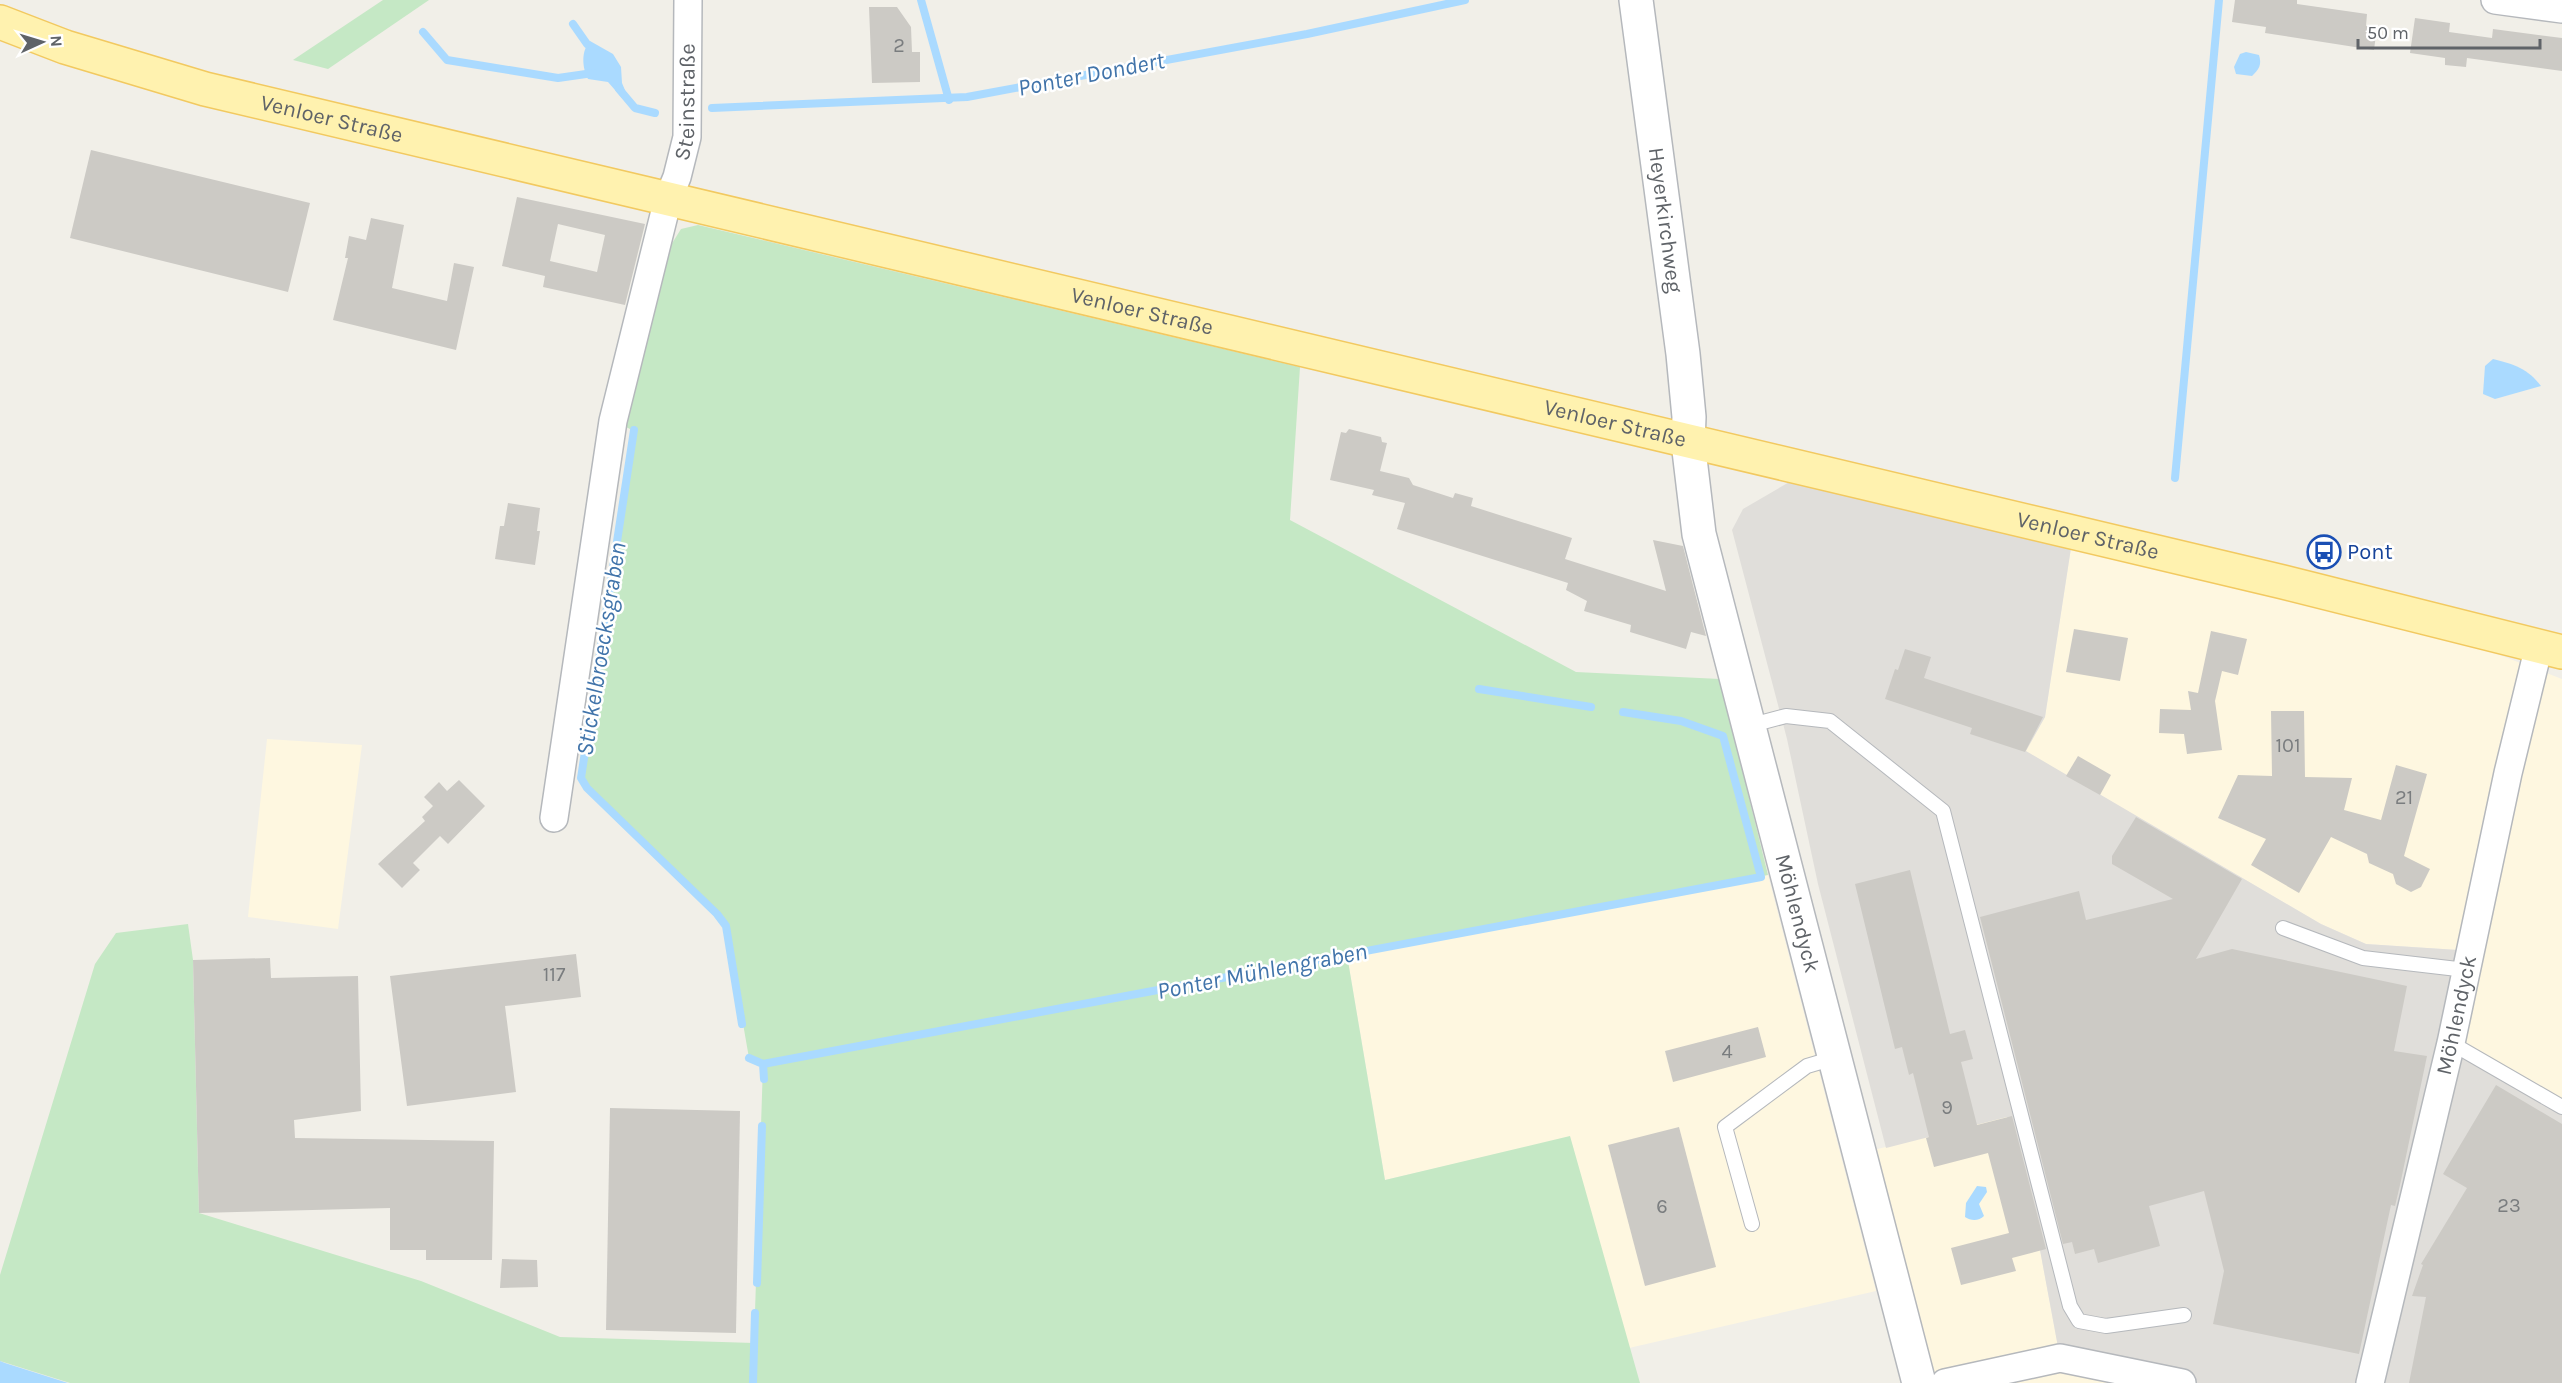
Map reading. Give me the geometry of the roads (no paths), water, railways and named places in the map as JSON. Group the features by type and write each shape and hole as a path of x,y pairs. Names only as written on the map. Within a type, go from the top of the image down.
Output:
{"main road":[{"name":"Venloer Straße","path":"0,22 65,47 205,89 2271,579 2551,649"}],"street":[{"name":"Steinstraße","path":"668,199 677,177 687,137 688,0"},
{"name":"Heyerkirchweg","path":"1636,0 1683,354 1689,417 1688,442"},
{"path":"2495,0 2562,9"},
{"path":"554,818 613,421 668,199"},
{"name":"Möhlendyck","path":"1688,442 1699,534 1919,1383"},
{"name":"Möhlendyck","path":"2370,1383 2451,1043 2508,773 2551,649"},
{"path":"1945,1383 2060,1358 2182,1383"}],"lane":[{"path":"1748,726 1786,716 1830,721 1943,811 2070,1306 2079,1321 2106,1326 2184,1316"},
{"path":"2283,928 2363,958 2466,970"},
{"path":"2451,1043 2562,1107"},
{"path":"1752,1224 1725,1127 1807,1066 1834,1058"}],"water":[{"path":"590,41 613,54 621,67 622,83 627,95 622,98 608,82 588,79 583,59"},
{"path":"2246,52 2259,55 2259,67 2252,76 2236,74 2234,67 2240,54"},
{"path":"2493,359 2520,368 2531,375 2541,386 2495,399 2483,394 2485,366"},
{"path":"1977,1186 1986,1187 1987,1192 1979,1204 1984,1216 1972,1220 1965,1217 1966,1203"},
{"path":"0,1361 5,1363 68,1383 0,1383"}],"waterway":[{"path":"921,0 949,100"},
{"name":"Ponter Dondert","path":"712,108 967,97 1307,34 1465,0"},
{"path":"2175,478 2219,0"},
{"path":"573,24 587,44"},
{"name":"Ponter Dondert","path":"423,32 447,60 558,78 593,73"},
{"name":"Ponter Dondert","path":"619,89 635,108 655,113"},
{"name":"Stickelbroecksgraben","path":"634,430 581,778 587,788 717,914 726,926 742,1024"},
{"path":"1479,689 1591,707"},
{"name":"Ponter Mühlengraben","path":"763,1064 1761,877 1723,736 1681,721 1623,712"},
{"name":"Ponter Mühlengraben","path":"749,1058 763,1064 764,1079"},
{"name":"Stickelbroecksgraben","path":"757,1283 762,1126"},
{"name":"Stickelbroecksgraben","path":"753,1383 755,1313"}],"place":[{"name":"Pont","path":"2324,552"}]}
